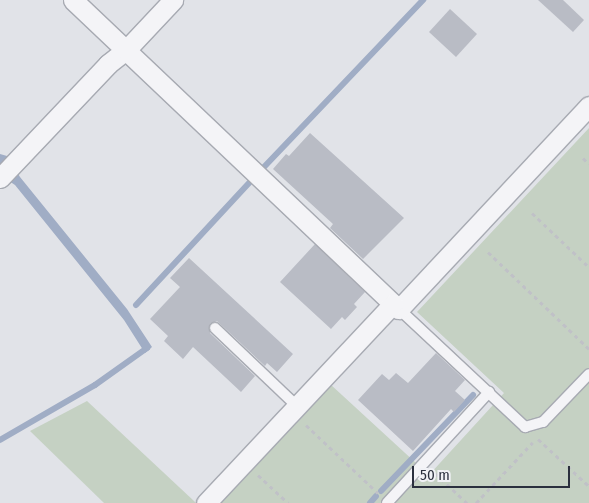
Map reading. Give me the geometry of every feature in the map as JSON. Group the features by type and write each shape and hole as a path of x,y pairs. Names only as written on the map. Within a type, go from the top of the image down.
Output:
{"street":[{"path":"73,0 396,306"},
{"path":"0,178 108,64 126,50 173,0"},
{"path":"206,503 589,106"}],"lane":[{"path":"396,306 526,427 543,422 589,374"},
{"path":"215,328 295,410"},
{"path":"387,503 489,392"}],"path":[{"path":"583,158 589,164"},
{"path":"532,213 589,267"},
{"path":"488,252 589,349"},
{"path":"295,410 387,503"},
{"path":"476,503 536,438 539,423"},
{"path":"536,438 589,486"},
{"path":"245,462 288,503"},
{"path":"424,462 468,503"}],"green space":[{"path":"589,128 589,503 216,503 330,384 429,475 504,393 417,312"},
{"path":"87,401 196,503 104,503 30,431"}],"water":[{"path":"0,154 7,156 20,177 127,309 152,347 145,353 124,320 15,185 0,175"}],"building":[{"path":"538,0 563,0 584,20 573,32"},
{"path":"450,9 477,34 456,57 429,32"},
{"path":"310,133 404,218 363,259 330,228 333,224 273,169 286,154 289,156"},
{"path":"315,244 365,292 354,304 357,307 345,320 342,317 331,329 280,282"},
{"path":"189,258 293,354 277,372 267,363 265,366 217,321 210,324 210,333 255,376 241,392 193,347 183,359 164,341 168,336 150,319 180,287 170,278"},
{"path":"436,353 465,380 455,391 465,400 454,412 451,409 413,451 358,400 382,374 389,380 396,373 408,383"}],"waterway":[{"path":"264,167 423,0"},
{"path":"136,305 250,182"},
{"path":"0,440 95,385 147,348 145,346"},
{"path":"381,491 473,395"},
{"path":"370,503 376,496"}]}
